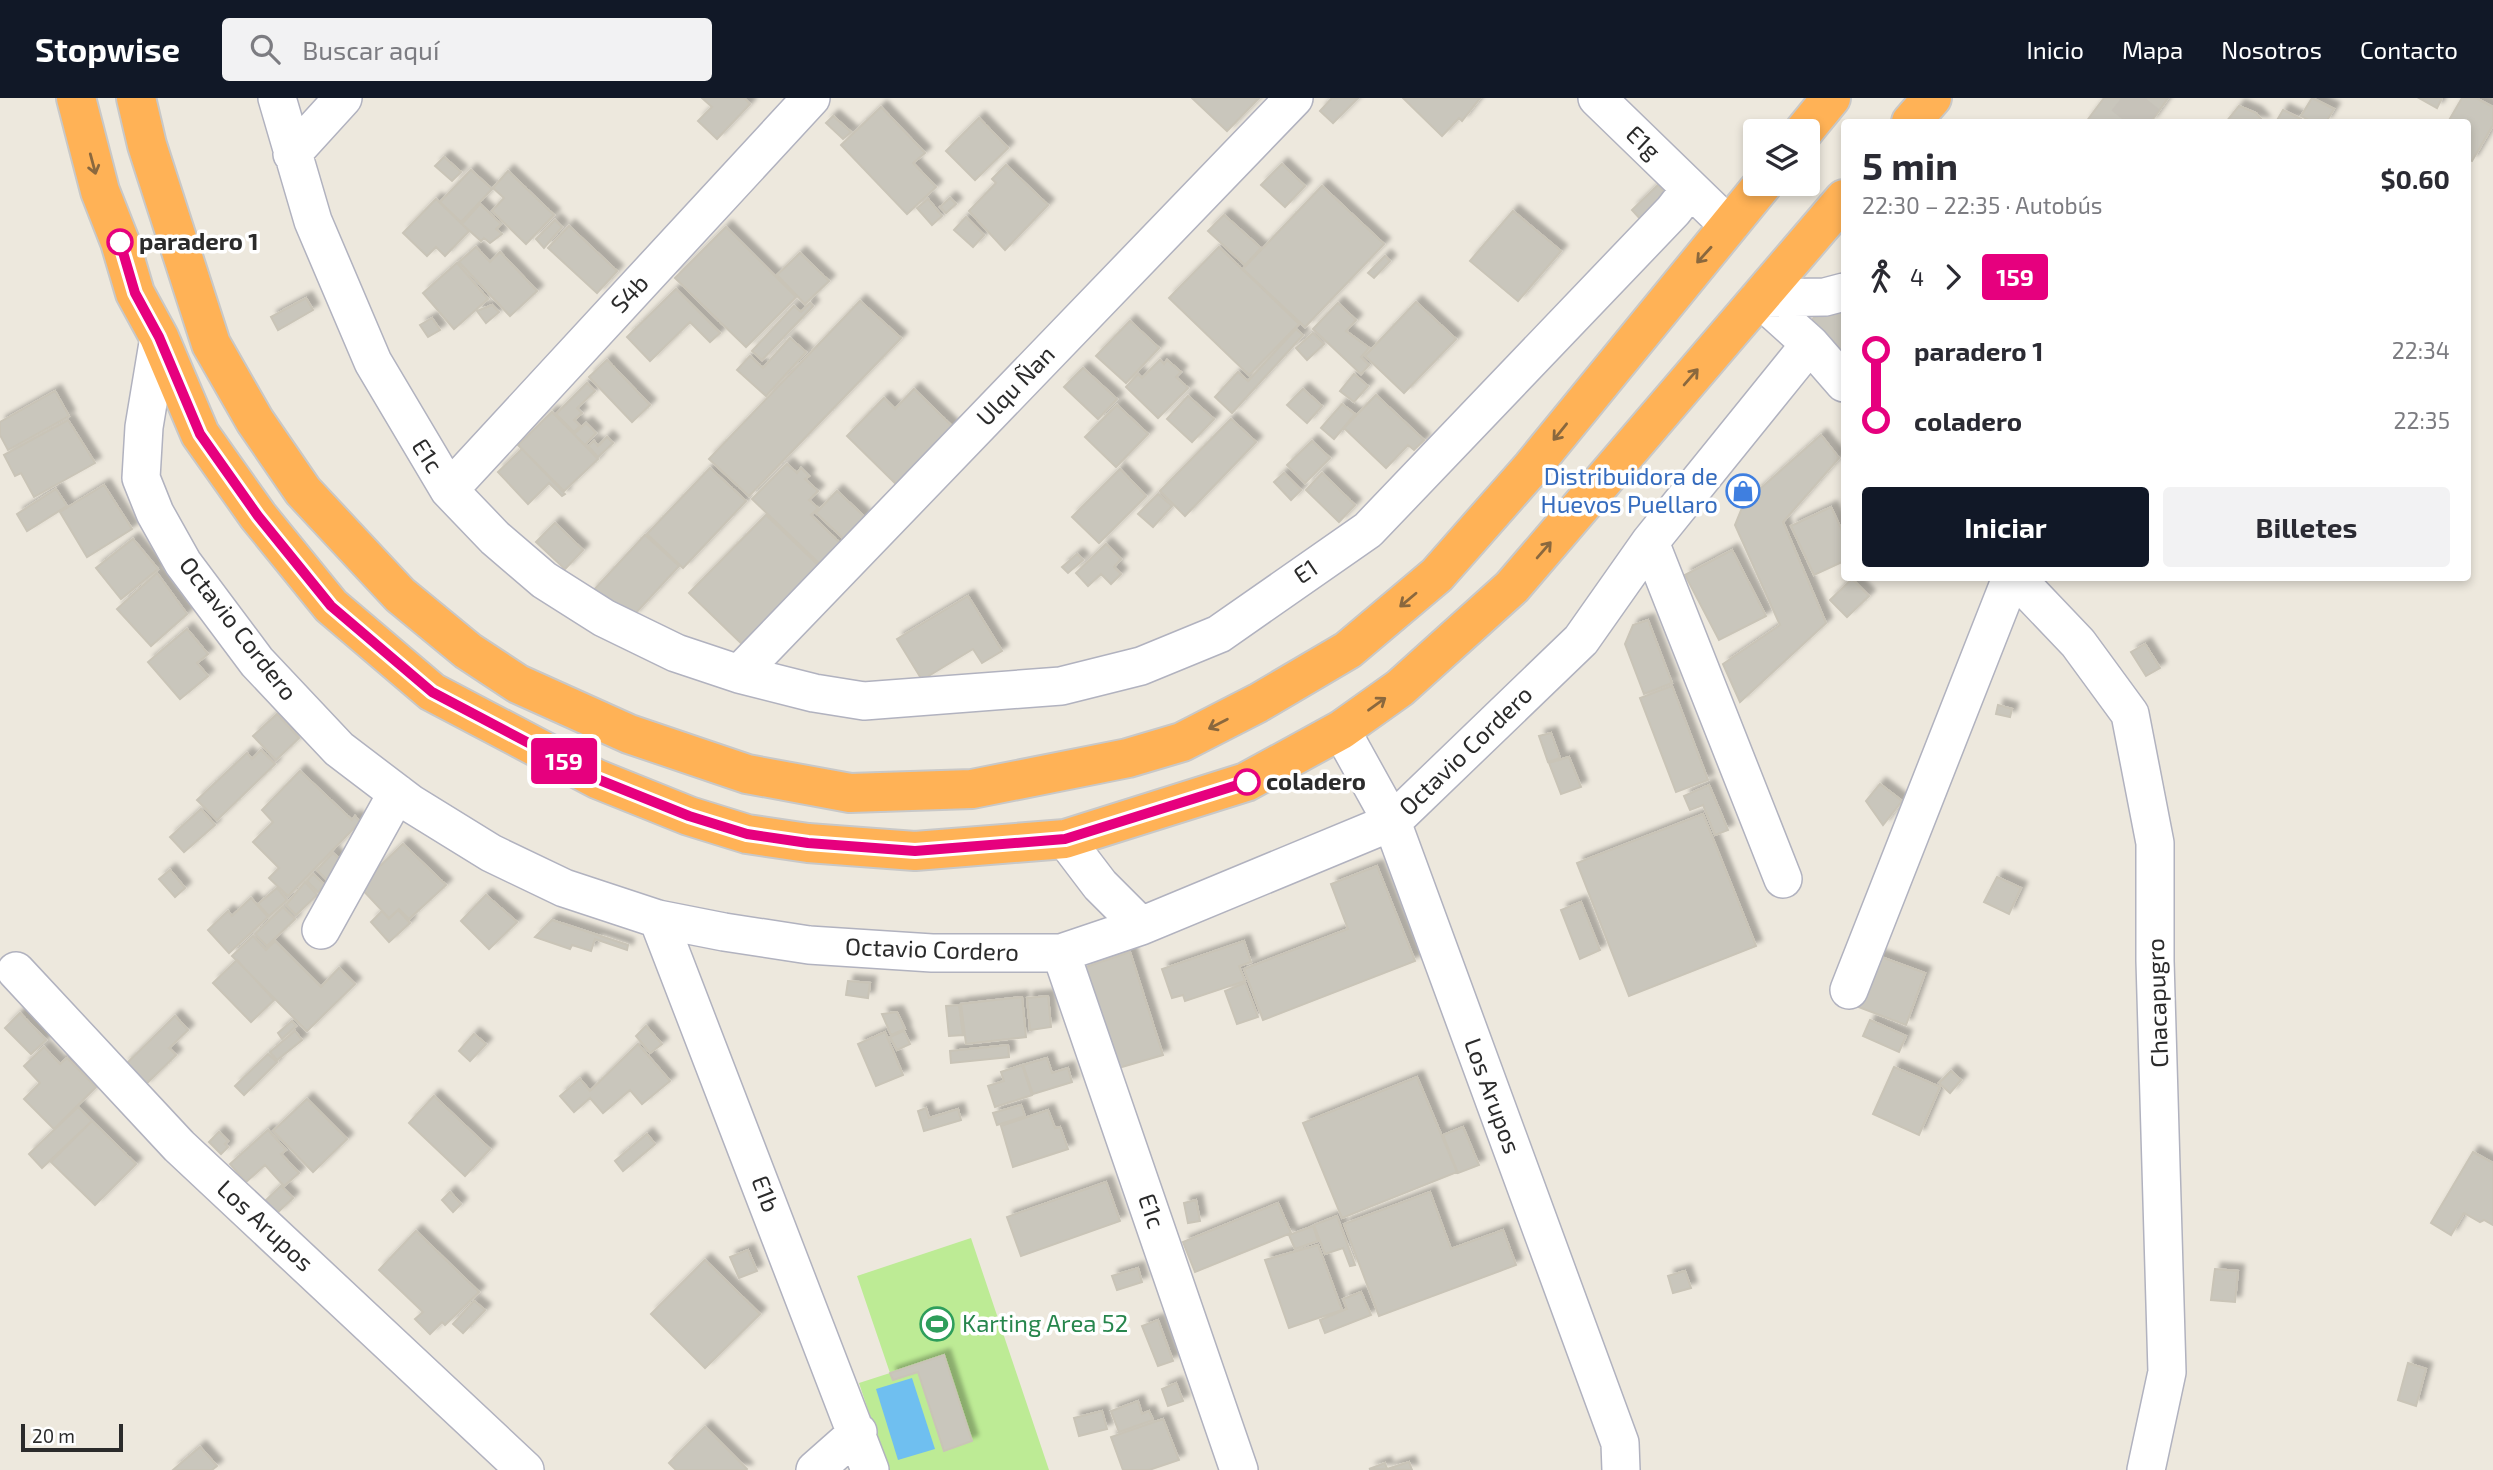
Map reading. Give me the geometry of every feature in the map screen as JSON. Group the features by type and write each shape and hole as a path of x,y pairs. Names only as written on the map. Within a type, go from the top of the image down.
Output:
{"highway":[{"path":"76,98 100,191 120,242 135,293 159,337 200,434 258,516 331,606 432,692 597,779 689,816 747,834 808,843 915,851 1065,839 1247,782 1341,730 1400,688 1512,587 1841,202"},
{"path":"136,98 148,145 211,344 254,421 303,491 400,595 468,651 518,684 629,734 747,774 850,793 972,789 1128,758 1182,742 1258,703 1348,650 1437,575 1532,467 1754,196"},
{"path":"1814,119 1831,98"},
{"path":"1914,119 1932,98"}],"street":[{"name":"E1c","path":"277,98 313,221 362,339 412,432 449,490 524,563 584,606 676,653 739,674"},
{"path":"292,154 343,98"},
{"name":"S4b","path":"449,490 811,98"},
{"name":"Ulqu Ñan","path":"739,674 1294,98"},
{"name":"E1g","path":"1597,98 1690,189"},
{"path":"1690,189 1730,226"},
{"name":"E1","path":"739,674 814,693 864,701 991,693 1061,686 1141,666 1219,634 1368,530 1673,211 1690,189"},
{"path":"1759,298 1825,297 1841,293"},
{"path":"1759,298 1810,344 1841,380"},
{"name":"Octavio Cordero","path":"159,337 144,427 141,478 155,513 183,563 257,662 339,749 397,793 491,853 564,888 658,919 809,945 932,953 1061,953 1141,926 1392,822 1581,640 1650,542 1810,344"},
{"path":"1650,542 1783,879"},
{"path":"1849,990 2010,581"},
{"name":"Chacapugro","path":"2020,581 2078,643 2130,714 2155,843 2155,961 2167,1372 2146,1470"},
{"name":"Los Arupos","path":"1341,730 1392,822 1620,1443 1621,1470"},
{"path":"321,930 397,793"},
{"path":"1065,839 1100,885 1141,926"},
{"name":"E1b","path":"658,919 858,1432 870,1470"},
{"name":"E1c","path":"1061,953 1239,1470"},
{"name":"Los Arupos","path":"16,971 179,1146 525,1470"},
{"path":"815,1470 858,1432"}],"green space":[{"name":"Karting Area 52","path":"971,1238 1049,1470 888,1470 859,1383 890,1373 857,1276"}],"water":[{"path":"912,1378 935,1449 898,1460 876,1389"}],"building":[{"path":"702,98 744,98 750,104 717,139 698,121 712,107"},
{"path":"1192,98 1259,98 1227,131"},
{"path":"1332,98 1358,98 1333,123 1320,111"},
{"path":"1403,98 1480,98 1462,121 1459,118 1442,136"},
{"path":"2104,98 2168,98 2153,119 2088,119"},
{"path":"2312,98 2334,109 2328,119 2306,119 2301,116"},
{"path":"2419,98 2442,98 2437,108"},
{"path":"2462,98 2476,98 2493,107 2493,125 2472,161 2471,119 2450,119"},
{"path":"2239,106 2256,113 2261,119 2228,119"},
{"path":"881,107 925,153 913,163 936,187 907,214 841,145"},
{"path":"2283,110 2301,119 2278,119"},
{"path":"833,116 851,132 843,139 826,123"},
{"path":"979,118 1008,148 975,180 946,151"},
{"path":"444,157 461,172 452,181 435,166"},
{"path":"1282,164 1305,186 1285,207 1261,185"},
{"path":"1006,165 1048,205 1005,250 969,211 996,183 992,179"},
{"path":"471,170 492,189 461,222 440,202"},
{"path":"508,171 554,215 526,244 492,211 504,198 493,188"},
{"path":"1658,185 1669,197 1643,222 1632,210"},
{"path":"1322,186 1384,244 1305,327 1243,269"},
{"path":"950,198 956,204 946,213 940,207"},
{"path":"436,199 469,231 445,256 436,247 427,256 403,233"},
{"path":"928,199 942,216 932,225 917,208"},
{"path":"480,204 501,224 496,229 502,234 490,243 484,238 481,241 462,224"},
{"path":"1513,211 1561,251 1518,301 1470,261"},
{"path":"1224,215 1261,248 1245,265 1208,231"},
{"path":"966,217 984,235 973,247 954,230"},
{"path":"555,220 562,227 544,248 536,239"},
{"path":"569,226 617,271 597,293 548,248"},
{"path":"726,227 796,297 746,347 675,278"},
{"path":"476,247 490,262 500,252 537,291 510,316 459,262"},
{"path":"1219,247 1299,324 1249,375 1169,298"},
{"path":"800,253 829,281 805,304 777,275"},
{"path":"1385,256 1390,261 1374,278 1368,273"},
{"path":"457,263 488,299 454,329 423,293"},
{"path":"676,289 720,333 710,342 690,322 650,361 627,337"},
{"path":"306,298 313,310 278,330 271,317"},
{"path":"860,301 901,338 749,496 709,459"},
{"path":"1416,302 1456,339 1404,393 1365,356"},
{"path":"810,303 813,306 762,360 752,351 794,306 801,312"},
{"path":"1338,303 1356,320 1346,331 1369,348 1361,357 1369,365 1361,374 1313,329"},
{"path":"492,305 499,312 486,323 477,311"},
{"path":"1841,307 1841,359 1806,327 1820,311"},
{"path":"432,318 440,330 428,337 420,325"},
{"path":"1130,321 1159,348 1126,383 1096,356"},
{"path":"1296,329 1303,335 1232,413 1215,397 1238,372 1248,381"},
{"path":"1313,333 1324,344 1307,360 1296,348"},
{"path":"790,338 806,352 766,396 737,370 750,356 763,368"},
{"path":"607,360 650,405 632,422 589,377"},
{"path":"1160,360 1164,364 1167,360 1181,372 1176,377 1188,388 1158,418 1126,387 1138,374 1142,378"},
{"path":"1083,368 1117,399 1098,419 1064,387"},
{"path":"1354,374 1368,386 1354,402 1340,391"},
{"path":"587,383 595,391 577,408 582,413 574,420 580,426 574,432 556,414"},
{"path":"914,389 955,429 899,487 847,436 884,398 895,409"},
{"path":"1303,389 1322,406 1307,423 1287,405"},
{"path":"55,391 69,416 8,450 0,435 0,422"},
{"path":"1376,395 1424,440 1414,450 1408,445 1386,468 1344,428"},
{"path":"1188,396 1214,419 1192,442 1167,419"},
{"path":"1342,404 1355,414 1334,439 1321,428"},
{"path":"1117,405 1148,434 1116,467 1085,437"},
{"path":"552,412 598,459 564,491 518,445"},
{"path":"1231,419 1256,442 1185,516 1160,491"},
{"path":"68,420 95,463 34,497 21,473 15,476 4,455"},
{"path":"586,423 596,433 585,445 574,434"},
{"path":"1821,435 1839,458 1783,522 1826,623 1740,702 1723,664 1780,625 1735,525 1744,503"},
{"path":"607,437 613,443 598,457 588,446 594,441 598,446"},
{"path":"1312,441 1330,458 1305,483 1287,465"},
{"path":"522,449 565,494 562,496 549,483 528,504 498,472"},
{"path":"787,464 797,473 801,468 809,476 805,479 818,491 809,500 818,508 811,515 841,544 821,565 752,499"},
{"path":"710,468 746,501 683,568 647,534"},
{"path":"1120,469 1146,496 1099,543 1072,517"},
{"path":"1284,473 1301,490 1291,500 1274,482"},
{"path":"1322,473 1355,505 1339,522 1306,490"},
{"path":"104,485 132,529 87,557 60,512"},
{"path":"56,489 67,506 27,531 17,514"},
{"path":"837,491 865,517 844,539 816,513"},
{"path":"1158,494 1172,506 1153,527 1138,514"},
{"path":"1831,507 1841,529 1841,562 1814,575 1791,526"},
{"path":"766,515 821,568 744,646 689,593"},
{"path":"555,523 583,550 565,569 536,542"},
{"path":"645,535 679,566 633,616 591,593"},
{"path":"133,539 158,569 121,599 96,568"},
{"path":"1106,544 1121,559 1114,567 1121,574 1111,584 1101,574 1088,586 1076,573"},
{"path":"1732,550 1766,616 1719,640 1685,575"},
{"path":"1077,554 1083,560 1068,573 1062,567"},
{"path":"157,573 187,614 151,646 117,609"},
{"path":"1850,581 1854,581 1869,596 1847,617 1830,600"},
{"path":"968,596 1002,651 982,663 973,649 922,680 897,639"},
{"path":"1648,620 1672,683 1644,694 1625,644 1633,625"},
{"path":"187,629 208,654 197,663 208,676 180,699 148,662"},
{"path":"2145,644 2160,668 2146,676 2131,652"},
{"path":"1672,686 1708,780 1676,792 1640,698"},
{"path":"1998,705 2012,709 2010,717 1996,714"},
{"path":"277,714 299,738 276,760 253,736"},
{"path":"1551,733 1560,758 1548,762 1539,736"},
{"path":"261,750 275,764 217,820 197,800 247,753 252,759"},
{"path":"1569,757 1581,787 1561,794 1549,763"},
{"path":"300,771 352,820 355,816 360,822 288,896 269,878 279,868 253,842 273,822 262,810"},
{"path":"1880,784 1902,801 1883,825 1866,801"},
{"path":"1709,785 1728,830 1715,835 1703,805 1690,810 1684,796"},
{"path":"201,809 215,825 184,852 170,837"},
{"path":"1703,814 1756,946 1629,996 1577,863"},
{"path":"403,844 446,885 409,919 399,909 389,918 359,886"},
{"path":"333,853 348,867 329,882 317,870"},
{"path":"1377,866 1415,961 1263,1020 1244,969 1348,929 1331,884"},
{"path":"170,870 185,888 175,897 159,879"},
{"path":"313,874 325,885 318,892 307,881"},
{"path":"1997,877 2021,888 2009,914 1984,902"},
{"path":"305,882 317,895 296,915 286,905"},
{"path":"277,888 287,900 269,916 258,904"},
{"path":"486,895 517,922 489,949 461,921"},
{"path":"251,898 268,917 229,953 208,930 228,911 232,916"},
{"path":"1581,902 1600,950 1580,959 1561,910"},
{"path":"283,907 295,919 267,946 255,934"},
{"path":"398,910 410,923 389,942 371,922 382,911 389,919"},
{"path":"552,920 628,945 627,950 595,939 591,951 572,945 570,949 535,937"},
{"path":"253,936 266,950 275,941 321,987 339,968 355,984 307,1031 232,956"},
{"path":"1244,941 1251,962 1239,966 1245,981 1185,1001 1183,995 1172,998 1162,969"},
{"path":"1130,952 1163,1055 1115,1069 1083,968"},
{"path":"1873,954 1925,973 1906,1025 1853,1005"},
{"path":"237,960 274,1000 251,1022 213,983"},
{"path":"848,981 870,983 868,998 846,995"},
{"path":"1245,983 1258,1017 1237,1024 1225,991"},
{"path":"1048,996 1051,1027 1030,1030 1027,998"},
{"path":"1022,997 1026,1037 966,1044 961,1004"},
{"path":"959,1005 963,1035 949,1036 946,1006"},
{"path":"897,1012 905,1029 891,1035 882,1014"},
{"path":"20,1013 46,1040 31,1054 5,1028"},
{"path":"175,1016 188,1030 169,1048 176,1055 144,1086 124,1066"},
{"path":"1870,1020 1906,1036 1899,1052 1863,1036"},
{"path":"292,1021 296,1026 282,1039 278,1033"},
{"path":"646,1026 662,1044 650,1053 636,1036"},
{"path":"295,1031 302,1040 277,1060 270,1052"},
{"path":"904,1031 910,1044 897,1050 890,1037"},
{"path":"885,1032 903,1075 876,1086 858,1044"},
{"path":"474,1034 486,1044 470,1061 459,1051"},
{"path":"638,1044 670,1081 642,1104 630,1090 603,1113 590,1098 574,1112 560,1096 580,1079 590,1091"},
{"path":"1008,1045 1009,1057 951,1063 950,1051"},
{"path":"44,1047 60,1064 67,1058 96,1087 54,1129 24,1099 40,1083 24,1066"},
{"path":"268,1054 277,1062 244,1095 235,1086"},
{"path":"1047,1058 1052,1073 1068,1068 1072,1082 1033,1094 1023,1065"},
{"path":"1022,1065 1032,1095 995,1107 988,1086 1004,1081 1001,1072"},
{"path":"1894,1067 1940,1087 1919,1135 1873,1114"},
{"path":"1951,1071 1961,1080 1950,1093 1939,1083"},
{"path":"1417,1077 1457,1172 1342,1218 1303,1123"},
{"path":"434,1096 490,1149 465,1176 409,1123"},
{"path":"307,1099 347,1139 313,1172 273,1131"},
{"path":"1021,1105 1025,1116 997,1125 993,1113"},
{"path":"78,1107 92,1121 42,1168 29,1154"},
{"path":"926,1108 929,1118 958,1109 961,1120 924,1131 918,1111"},
{"path":"1048,1110 1055,1128 1060,1127 1068,1149 1013,1167 1001,1126"},
{"path":"92,1121 136,1164 95,1205 51,1162"},
{"path":"1463,1127 1479,1165 1458,1173 1443,1135"},
{"path":"268,1130 286,1150 281,1154 299,1173 284,1186 265,1165 246,1182 230,1164"},
{"path":"219,1132 228,1141 225,1144 228,1147 221,1154 209,1142"},
{"path":"647,1134 655,1144 623,1171 615,1161"},
{"path":"2473,1152 2493,1163 2493,1225 2484,1220 2480,1222 2464,1213 2451,1235 2431,1223"},
{"path":"1106,1182 1120,1221 1021,1256 1007,1217"},
{"path":"281,1186 293,1198 277,1213 265,1201"},
{"path":"450,1192 461,1204 453,1212 442,1200"},
{"path":"1430,1192 1451,1249 1503,1230 1516,1265 1379,1316 1344,1224"},
{"path":"1196,1200 1200,1221 1188,1223 1184,1203"},
{"path":"1278,1203 1291,1233 1195,1272 1183,1242"},
{"path":"1337,1216 1355,1265 1350,1266 1343,1248 1325,1254 1314,1225"},
{"path":"1313,1226 1318,1241 1295,1249 1289,1235"},
{"path":"416,1231 479,1292 445,1325 442,1322 430,1334 415,1319 423,1312 379,1270"},
{"path":"1318,1245 1342,1310 1289,1328 1265,1260"},
{"path":"748,1250 757,1271 739,1278 730,1257"},
{"path":"705,1260 760,1314 705,1368 651,1314"},
{"path":"1138,1268 1142,1282 1117,1290 1112,1276"},
{"path":"2215,1269 2238,1271 2235,1302 2211,1300"},
{"path":"1685,1271 1691,1288 1673,1293 1668,1276"},
{"path":"1361,1292 1371,1315 1325,1333 1320,1320 1347,1309 1343,1299"},
{"path":"474,1301 485,1310 463,1333 453,1324"},
{"path":"1158,1320 1173,1361 1158,1366 1142,1326"},
{"path":"944,1355 972,1441 944,1451 918,1372 893,1380 890,1373"},
{"path":"2408,1363 2426,1369 2416,1406 2398,1400"},
{"path":"1176,1383 1183,1401 1168,1406 1162,1389"},
{"path":"1138,1401 1142,1414 1149,1411 1153,1420 1119,1432 1111,1411"},
{"path":"1102,1411 1107,1429 1079,1436 1074,1418"},
{"path":"1163,1419 1179,1460 1149,1470 1123,1470 1111,1437"},
{"path":"705,1427 746,1470 676,1470 669,1463"},
{"path":"200,1447 217,1466 212,1470 173,1470"},
{"path":"1409,1462 1412,1470 1369,1469 1385,1463 1387,1469"}],"tunnel":[{"path":"2128,119 2145,98"}],"bus line":[{"name":"159","path":"120,242 135,293 159,337 200,434 258,516 331,606 432,692 597,779 689,816 747,834 808,843 915,851 1065,839 1247,782"}],"place":[{"name":"paradero 1","path":"120,242"},
{"name":"Distribuidora de Huevos Puellaro","path":"1743,491"},
{"name":"coladero","path":"1247,782"},
{"name":"Karting Area 52","path":"937,1324"}]}
